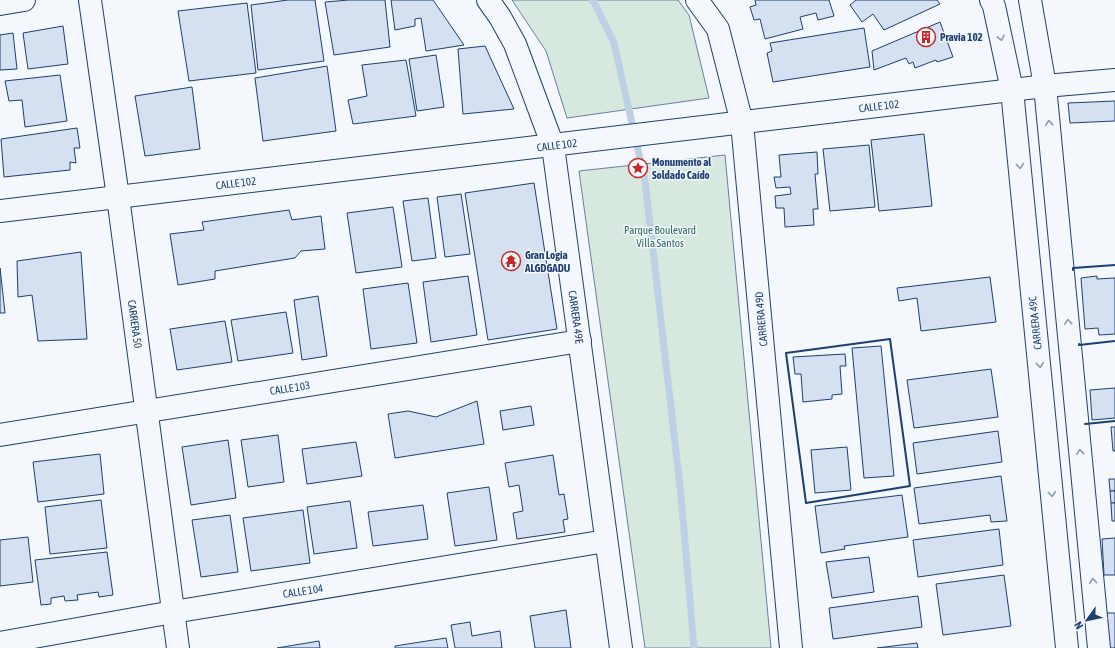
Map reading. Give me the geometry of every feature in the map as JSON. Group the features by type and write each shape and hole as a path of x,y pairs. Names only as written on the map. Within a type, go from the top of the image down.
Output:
{"street":[{"path":"0,4 24,0"},
{"name":"CARRERA 50","path":"90,0 118,197 178,648"},
{"name":"CARRERA 49E","path":"488,0 500,17 515,44 553,146 620,648"},
{"name":"CARRERA 49D","path":"697,0 718,29 742,123 791,648"},
{"name":"CARRERA 49C","path":"991,0 994,6 1012,90 1067,648"},
{"path":"1030,0 1045,86 1099,648"},
{"name":"CALLE 102","path":"0,211 1045,86 1115,80"},
{"name":"CALLE 103","path":"0,435 580,341"},
{"name":"CALLE 104","path":"0,643 173,612 606,541"}],"green space":[{"path":"512,0 678,0 689,15 709,98 567,118 546,51"},
{"name":"Parque Boulevard Villa Santos","path":"725,155 771,648 645,648 579,171"}],"building":[{"path":"288,0 315,0 324,61 258,70 251,5"},
{"path":"385,0 390,47 334,55 325,2"},
{"path":"391,0 433,0 464,45 426,51 421,18 415,19 415,26 395,30"},
{"path":"755,0 829,0 834,16 818,20 816,13 800,17 803,29 765,39 760,19 754,20 750,7 756,5"},
{"path":"856,0 937,0 940,4 884,30 873,14 862,22 850,5"},
{"path":"247,3 256,73 189,81 178,11"},
{"name":"Pravia 102","path":"940,22 953,57 937,62 936,60 915,68 913,62 909,64 906,58 874,70 872,51"},
{"path":"63,26 68,64 28,69 23,33"},
{"path":"864,28 870,67 773,82 767,53 772,51 770,43"},
{"path":"13,33 17,69 0,70 0,35"},
{"path":"485,46 514,109 463,114 458,49"},
{"path":"436,55 444,107 417,111 409,59"},
{"path":"406,60 416,116 353,124 348,100 367,96 362,65"},
{"path":"327,66 336,131 263,141 255,78"},
{"path":"60,75 67,121 25,127 22,100 9,101 5,81"},
{"path":"192,87 200,149 145,156 135,96"},
{"path":"1115,101 1115,121 1070,123 1068,103"},
{"path":"77,128 80,148 74,148 76,163 70,162 70,170 4,177 1,139"},
{"path":"924,134 932,206 879,211 871,140"},
{"path":"869,145 875,207 830,211 823,149"},
{"path":"817,152 818,174 815,174 818,209 813,209 814,225 785,227 784,208 776,208 775,196 791,194 790,187 776,188 774,177 781,177 779,155"},
{"name":"Gran Logia ALGDGADU","path":"534,183 557,329 488,340 465,193"},
{"path":"461,194 470,254 445,257 437,197"},
{"path":"428,198 436,258 412,261 403,201"},
{"path":"393,207 402,267 356,273 347,213"},
{"path":"289,210 292,220 321,216 325,249 301,251 295,258 215,271 215,279 178,285 170,234 204,230 202,222"},
{"path":"81,252 87,339 38,341 32,295 18,297 17,261"},
{"path":"0,268 5,313 0,313"},
{"path":"468,276 477,335 431,342 423,282"},
{"path":"1097,276 1097,279 1115,278 1115,334 1099,335 1098,328 1085,329 1081,278"},
{"path":"990,277 996,322 921,331 917,298 899,301 897,288"},
{"path":"408,283 417,343 371,349 363,289"},
{"path":"318,296 327,356 302,360 294,300"},
{"path":"286,312 293,353 238,361 231,320"},
{"path":"225,321 232,362 177,370 170,329"},
{"path":"881,346 894,476 864,478 852,348"},
{"path":"845,354 846,366 840,366 842,394 832,395 832,399 803,402 801,374 795,374 793,357"},
{"path":"991,369 998,417 914,428 907,380"},
{"path":"1115,388 1115,418 1092,420 1090,390"},
{"path":"477,401 484,444 395,458 388,414 408,411 436,417"},
{"path":"531,406 534,425 503,430 500,411"},
{"path":"1111,427 1115,427 1115,451 1113,451"},
{"path":"998,431 1002,462 917,474 913,443"},
{"path":"278,435 284,482 248,487 241,440"},
{"path":"228,440 236,498 191,505 182,447"},
{"path":"356,442 362,476 307,484 302,449"},
{"path":"847,447 851,490 815,493 811,450"},
{"path":"100,454 104,494 38,502 33,462"},
{"path":"553,455 559,495 564,494 568,519 563,520 565,532 517,539 513,513 523,511 519,485 509,487 505,463"},
{"path":"1001,476 1007,521 991,522 990,515 919,524 914,488"},
{"path":"1109,479 1115,479 1115,491 1110,491"},
{"path":"489,487 497,540 455,546 447,493"},
{"path":"1110,491 1115,491 1115,503 1111,503"},
{"path":"902,495 908,537 844,546 845,549 821,553 815,506"},
{"path":"101,500 107,548 50,554 45,507"},
{"path":"350,501 357,548 314,554 307,507"},
{"path":"1111,503 1115,503 1115,521 1112,521"},
{"path":"423,505 428,539 373,546 368,512"},
{"path":"303,510 310,563 251,571 243,518"},
{"path":"230,515 238,572 201,577 192,520"},
{"path":"999,529 1003,565 918,577 913,540"},
{"path":"28,537 33,582 0,586 0,540"},
{"path":"1115,538 1115,575 1104,575 1102,539"},
{"path":"107,552 113,595 99,597 98,592 77,595 78,600 65,601 64,596 51,598 51,604 41,605 35,560"},
{"path":"869,557 874,592 832,598 826,562"},
{"path":"1004,575 1011,626 943,635 936,584"},
{"path":"918,596 922,627 833,639 829,608"},
{"path":"566,610 571,648 535,648 530,616"},
{"path":"1104,613 1115,613 1115,648 1106,648"},
{"path":"470,622 472,636 500,631 502,648 455,648 451,625"},
{"path":"446,638 448,648 395,648 395,646"},
{"path":"319,641 320,648 277,648"},
{"path":"917,643 918,648 877,648"}],"waterway":[{"path":"592,0 614,43 645,181 681,495 694,648"}],"wall":[{"path":"1073,270 1073,268 1115,265"},
{"path":"890,339 910,486 806,503 786,353 890,339"},
{"path":"1079,344 1115,341"},
{"path":"1085,424 1115,421"}],"place":[{"name":"Pravia 102","path":"926,37"},
{"name":"Monumento al Soldado Caído","path":"638,168"},
{"name":"Gran Logia ALGDGADU","path":"511,261"}]}
